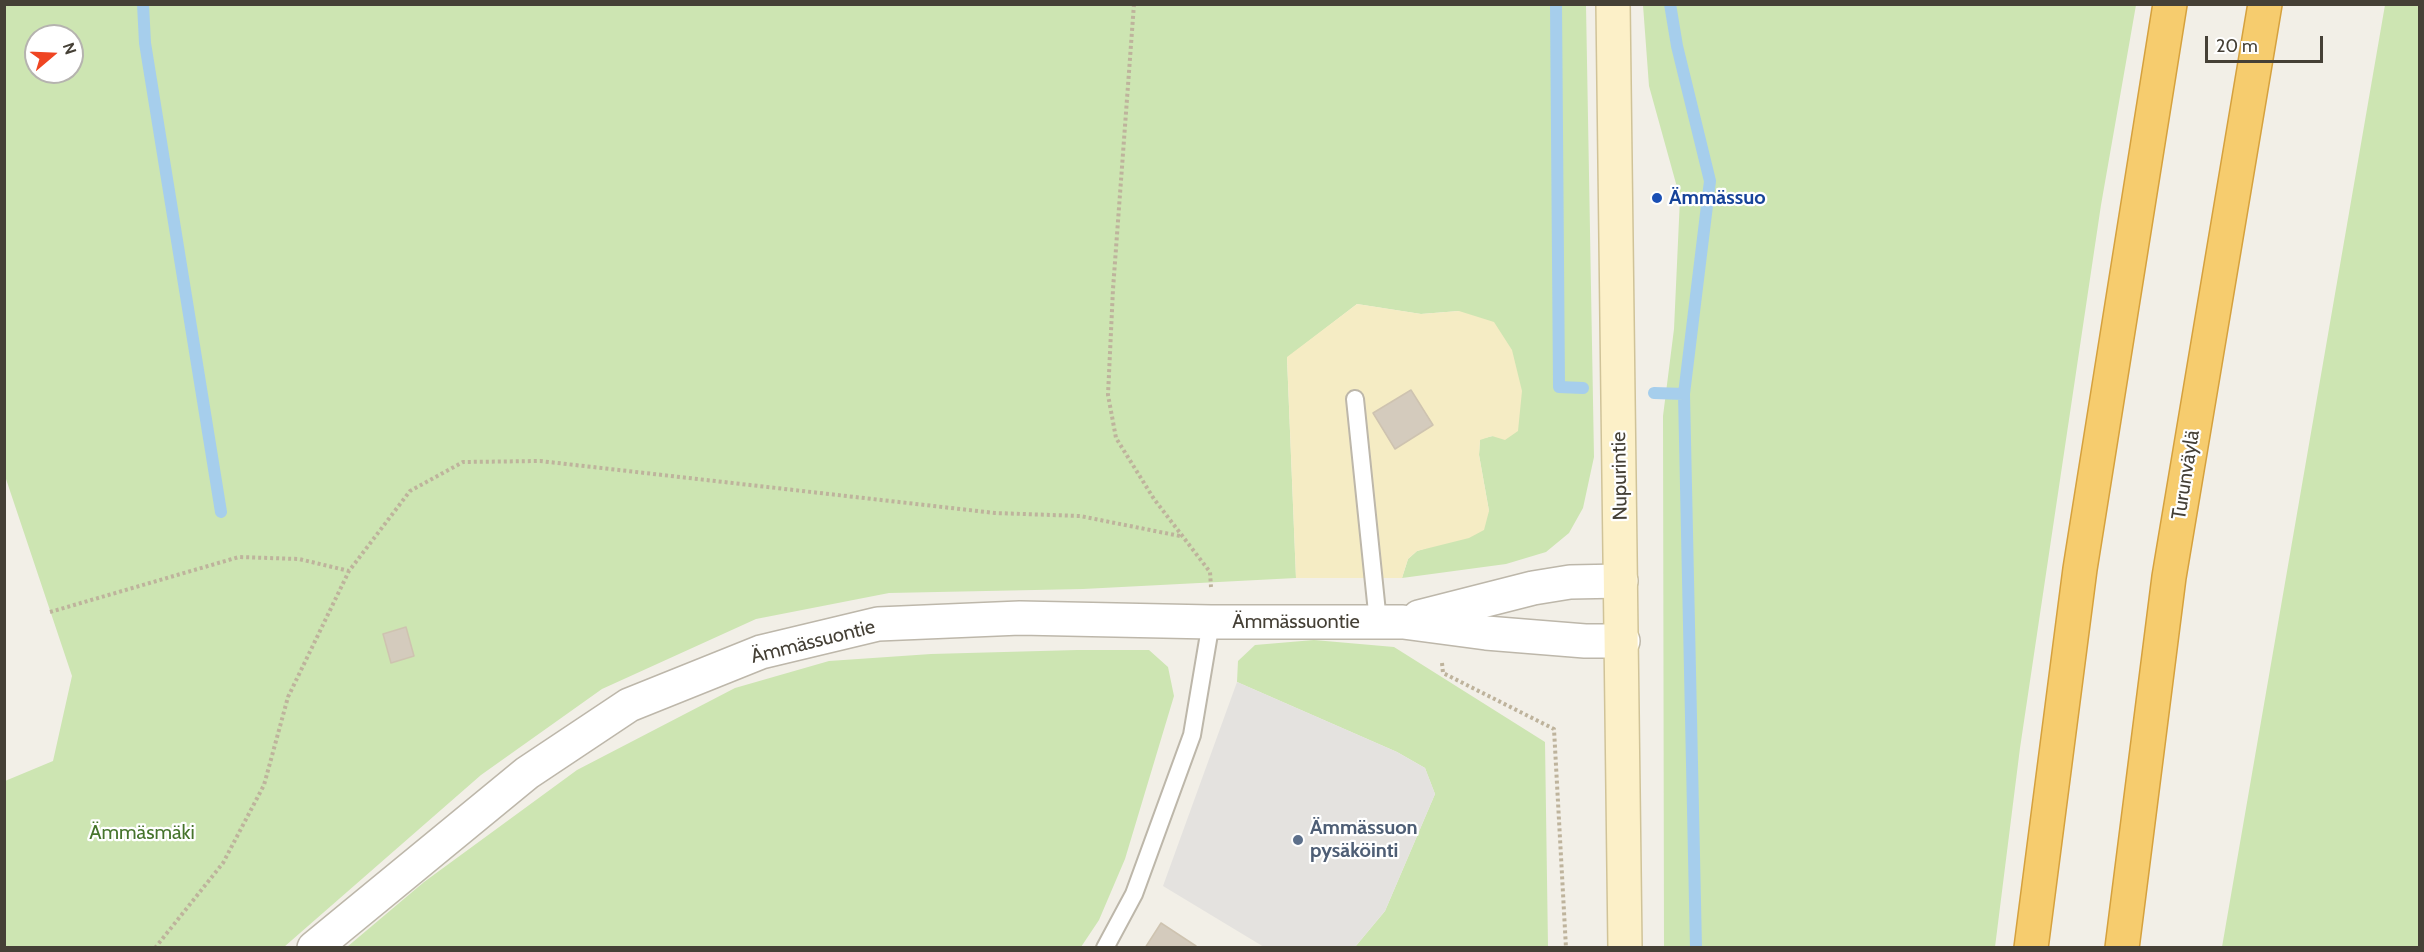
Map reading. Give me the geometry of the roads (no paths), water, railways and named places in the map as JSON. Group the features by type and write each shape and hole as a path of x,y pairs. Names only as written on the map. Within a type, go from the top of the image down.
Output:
{"highway":[{"path":"2031,948 2080,568 2170,4"},
{"name":"Turunväylä","path":"2122,948 2169,577 2265,4"}],"main road":[{"name":"Nupurintie","path":"1613,4 1623,641 1625,948"}],"street":[{"name":"Ämmässuontie","path":"1390,622 1533,588 1570,582 1622,581"},
{"name":"Ämmässuontie","path":"315,948 527,774 629,705 762,652 878,624 1020,618 1211,622 1390,622 1539,637 1623,641"}],"lane":[{"path":"1355,399 1390,622"},
{"path":"1105,948 1134,894 1192,735 1211,622"}],"waterway":[{"path":"143,4 145,43 221,512"},
{"path":"1556,4 1559,387 1583,388"},
{"path":"1670,4 1677,46 1710,181 1684,394 1696,948"},
{"path":"1654,393 1684,394"}],"place":[{"name":"Ämmässuo","path":"1657,198"},
{"name":"Ämmässuon pysäköinti","path":"1298,840"}],"park label":[{"name":"Ämmäsmäki","path":"142,833"}]}
